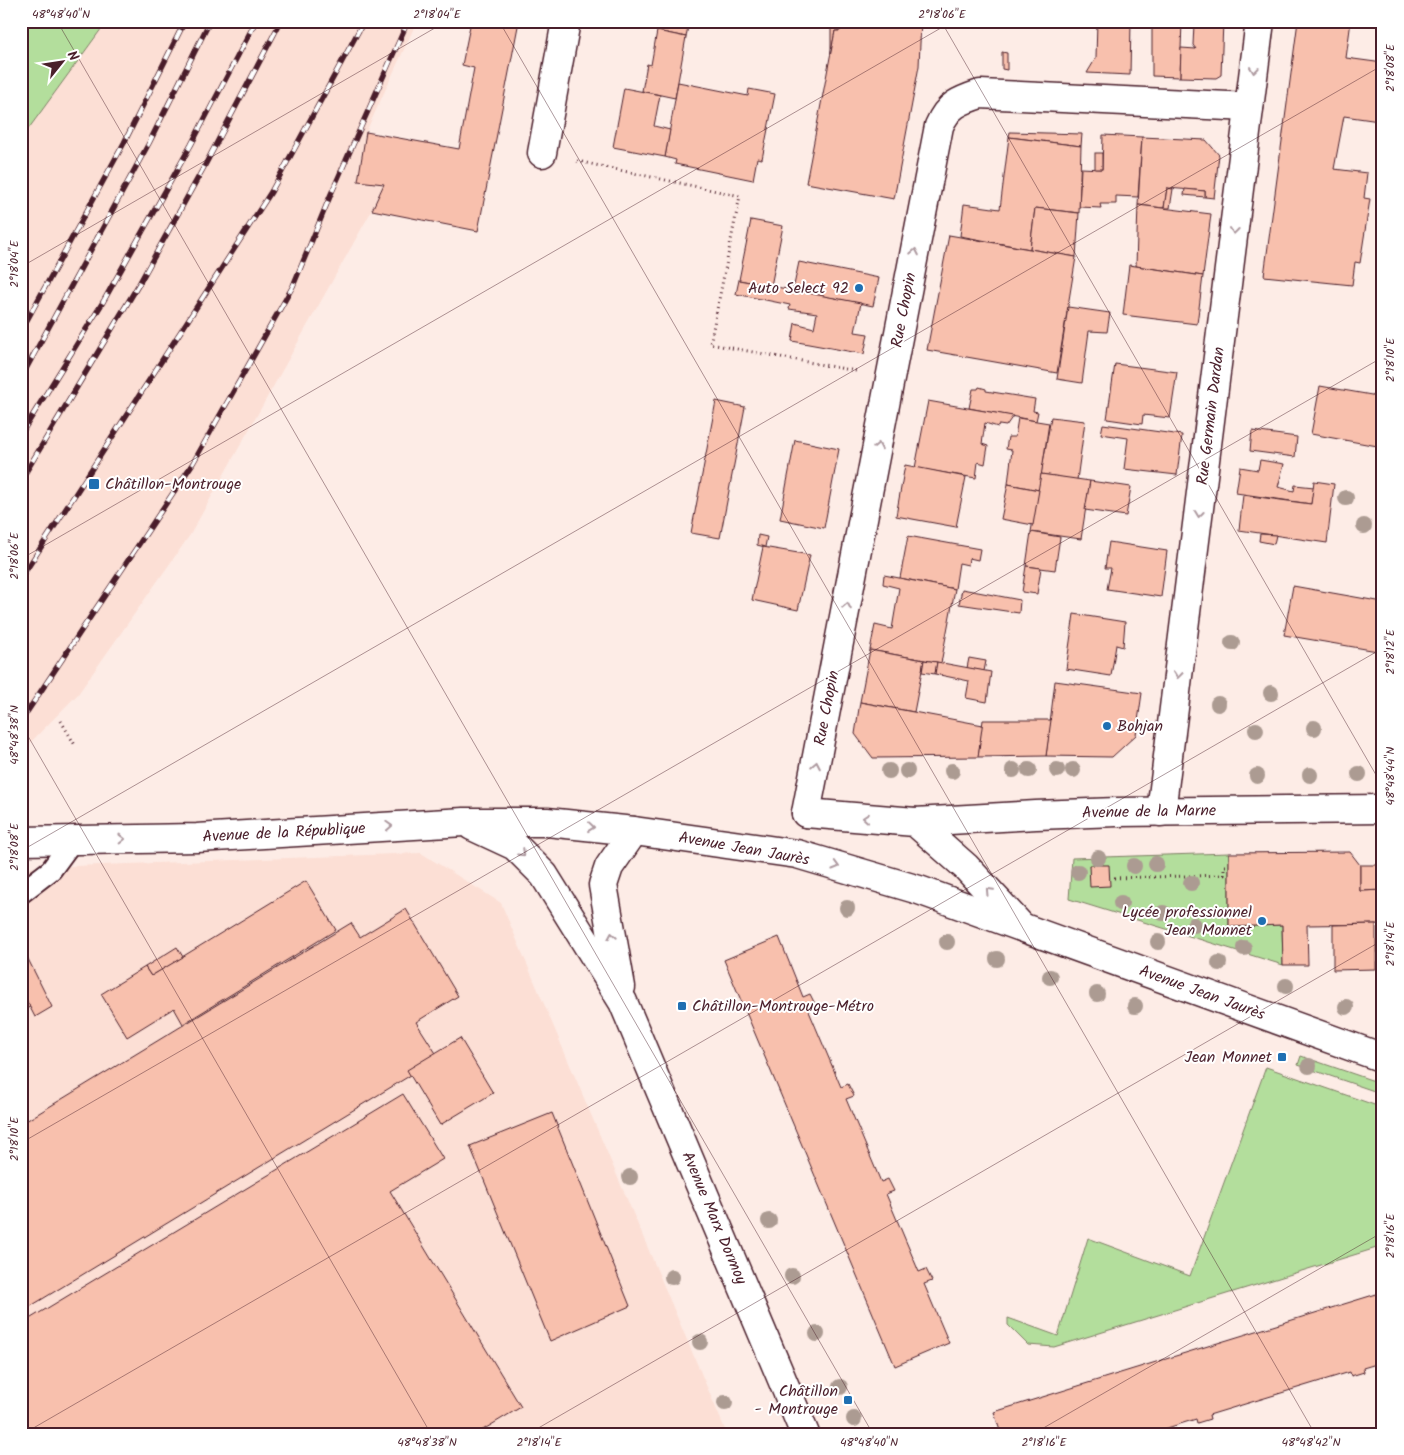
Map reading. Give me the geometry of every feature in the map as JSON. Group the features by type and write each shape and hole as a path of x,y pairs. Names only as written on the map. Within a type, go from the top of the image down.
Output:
{"main road":[{"path":"542,154 566,21"},
{"name":"Rue Germain Dardan","path":"1161,812 1260,21"},
{"name":"Rue Chopin","path":"915,822 806,813 939,126 944,115 950,107 964,99 980,94 1249,107"},
{"name":"Avenue de la Marne","path":"915,822 1036,815 1383,809"},
{"name":"Avenue de la République","path":"21,841 197,838 464,822 548,822"},
{"name":"Avenue Marx Dormoy","path":"464,822 515,846 544,874 623,1002 805,1434"},
{"name":"Avenue Jean Jaurès","path":"548,822 634,831 798,854 919,890 1383,1058"},
{"name":"Avenue Jean Jaurès","path":"915,822 966,867 1022,926"},
{"name":"Avenue Marx Dormoy","path":"623,1002 603,884 609,867 634,831"}],"lane":[{"path":"21,893 51,870 74,840"}],"path":[{"path":"542,154 740,196 710,344 860,372"},
{"path":"61,722 75,745"},
{"path":"1114,878 1224,875 1224,866 1229,866"}],"shaded area":[{"path":"107,21 417,21 366,132 358,181 384,184 372,210 190,535 78,694 21,752 21,139"},
{"path":"421,853 501,903 727,1434 21,1434 21,868"}],"green space":[{"path":"21,21 107,21 21,139"},
{"path":"1229,853 1229,927 1282,925 1283,965 1069,899 1072,858"},
{"path":"1301,1056 1383,1084 1383,1094 1298,1065"},
{"path":"1266,1067 1383,1108 1383,1246 1054,1347 1028,1345 1008,1325 1008,1318 1058,1336 1088,1238 1190,1276"}],"building":[{"path":"471,21 519,21 478,231 372,210 384,184 358,181 366,132 459,149 474,68 462,65"},
{"path":"659,21 689,21 686,37 657,31"},
{"path":"831,21 842,21 840,31 835,31 831,54"},
{"path":"842,21 921,21 919,66 894,199 806,183 835,31 840,31"},
{"path":"1097,21 1131,21 1130,75 1087,73 1096,58"},
{"path":"1131,21 1182,21 1180,77 1152,76 1152,27 1131,26"},
{"path":"1182,21 1223,21 1221,75 1216,78 1180,77 1181,48 1196,49 1193,45 1194,24 1182,24"},
{"path":"1298,21 1351,21 1346,58 1383,63 1379,121 1344,116 1334,169 1367,173 1364,198 1370,199 1360,263 1355,262 1352,285 1264,276"},
{"path":"657,31 686,37 675,98 642,91 647,64 651,65"},
{"path":"1002,52 1007,53 1007,70 1002,69"},
{"path":"678,82 748,96 749,89 775,94 762,159 757,158 753,180 675,164 676,160 665,157"},
{"path":"624,88 660,95 654,126 670,130 665,157 613,147"},
{"path":"1010,132 1082,134 1081,146 1009,137"},
{"path":"1103,135 1142,137 1138,197 1116,196 1116,204 1100,204 1101,208 1079,207 1081,168 1102,169"},
{"path":"1009,137 1081,146 1079,213 1035,208 1030,249 960,236 964,204 1000,209"},
{"path":"1142,137 1206,140 1219,155 1214,198 1205,197 1205,191 1167,188 1164,208 1138,205"},
{"path":"1095,153 1102,153 1102,169 1095,169"},
{"path":"1167,188 1173,189 1170,208 1164,208"},
{"path":"1185,189 1205,191 1205,197 1184,195"},
{"path":"1138,205 1211,214 1203,276 1136,266"},
{"path":"1035,208 1079,213 1076,257 1030,249"},
{"path":"751,220 783,226 771,286 739,280"},
{"path":"949,235 1076,257 1057,373 927,350"},
{"path":"799,262 879,278 873,306 793,290"},
{"path":"1129,265 1203,276 1197,324 1123,315"},
{"path":"739,280 861,303 855,332 868,334 864,354 792,341 795,323 814,328 817,313 789,309 790,305 736,294"},
{"path":"1068,307 1110,313 1107,332 1089,331 1082,383 1057,379"},
{"path":"1115,364 1177,372 1170,418 1143,415 1142,424 1107,419"},
{"path":"1320,386 1383,397 1383,447 1311,434"},
{"path":"979,387 986,389 986,391 1035,399 1033,411 1038,412 1036,421 969,408 973,389 978,389"},
{"path":"716,401 745,407 720,538 691,533"},
{"path":"928,401 1013,416 1006,426 999,425 998,427 985,423 982,444 988,446 985,464 978,462 976,478 915,468"},
{"path":"1051,417 1085,421 1077,480 1041,474"},
{"path":"1018,418 1049,423 1039,490 1008,484 1012,450 1006,449 1008,437 1015,437"},
{"path":"1103,424 1182,435 1177,475 1124,469 1128,438 1101,434"},
{"path":"1252,431 1297,437 1295,457 1250,451"},
{"path":"795,440 839,449 824,528 780,519"},
{"path":"1260,460 1284,464 1278,487 1294,491 1295,485 1314,487 1311,504 1236,493 1240,467 1258,470"},
{"path":"905,465 966,477 956,527 896,516"},
{"path":"1041,474 1090,481 1081,539 1031,532"},
{"path":"1090,481 1131,487 1126,516 1085,510"},
{"path":"1314,481 1334,484 1327,543 1239,530 1243,495 1311,504"},
{"path":"1008,484 1039,490 1033,525 1001,519"},
{"path":"1031,532 1060,537 1055,570 1026,566"},
{"path":"1260,534 1276,535 1274,544 1259,541"},
{"path":"758,535 767,537 765,547 757,545"},
{"path":"908,536 980,549 978,560 969,558 968,565 959,563 955,589 900,578"},
{"path":"1109,542 1167,551 1161,597 1107,589 1111,568 1105,568"},
{"path":"763,547 810,555 798,610 752,600"},
{"path":"1026,566 1041,568 1037,594 1022,592"},
{"path":"884,575 955,589 941,663 870,650 875,625 892,629 899,588 883,584"},
{"path":"1293,586 1383,602 1383,652 1284,635"},
{"path":"962,589 1020,600 1019,613 959,604"},
{"path":"1074,614 1125,622 1123,647 1116,645 1111,676 1066,669"},
{"path":"870,650 924,660 914,712 860,702"},
{"path":"969,658 986,661 984,671 967,668"},
{"path":"924,660 937,662 935,674 922,672"},
{"path":"937,662 991,672 987,702 966,698 969,681 935,674"},
{"path":"1055,681 1142,693 1136,735 1112,757 1046,756"},
{"path":"860,702 983,725 978,757 873,758 855,734"},
{"path":"983,720 1051,720 1046,756 978,757"},
{"path":"1350,852 1360,865 1360,891 1383,890 1383,924 1307,925 1308,965 1283,965 1282,925 1229,927 1229,853"},
{"path":"1089,865 1109,865 1110,886 1090,887"},
{"path":"1360,865 1383,865 1383,890 1360,891"},
{"path":"306,881 336,930 183,1024 174,1008 127,1037 101,994 145,967 151,976"},
{"path":"406,909 458,996 416,1022 439,1058 21,1312 21,1124 351,923 360,937"},
{"path":"1376,924 1376,969 1333,970 1333,925"},
{"path":"779,937 803,997 810,994 816,1006 808,1009 841,1087 848,1084 854,1096 846,1099 881,1182 888,1179 894,1191 886,1194 919,1272 926,1269 932,1281 924,1284 949,1343 895,1366 724,960"},
{"path":"21,945 52,1007 35,1017 21,990"},
{"path":"177,947 183,957 151,976 145,967"},
{"path":"21,990 30,1007 21,1011"},
{"path":"460,1038 493,1093 440,1125 407,1070"},
{"path":"403,1094 443,1159 390,1191 521,1407 476,1434 21,1434 21,1324"},
{"path":"552,1113 630,1306 550,1341 470,1146"},
{"path":"1383,1292 1383,1362 1363,1368 1364,1372 1351,1376 1350,1372 1209,1415 1210,1419 1197,1423 1196,1419 1148,1434 1001,1434 994,1412"}],"railway":[{"path":"21,331 124,143 185,21"},
{"path":"21,378 149,143 210,21"},
{"path":"21,434 103,302 191,145 256,21"},
{"path":"21,480 139,284 204,167 281,21"},
{"path":"21,578 271,192 364,21"},
{"path":"21,721 193,463 293,286 331,194 408,21"}],"place":[{"name":"Auto Select 92","path":"859,288"},
{"name":"Châtillon-Montrouge","path":"94,484"},
{"name":"Bohjan","path":"1107,726"},
{"name":"Lycée professionnel Jean Monnet","path":"1262,921"},
{"name":"Châtillon-Montrouge-Métro","path":"682,1006"},
{"name":"Jean Monnet","path":"1282,1057"},
{"name":"Châtillon - Montrouge","path":"848,1400"}]}
